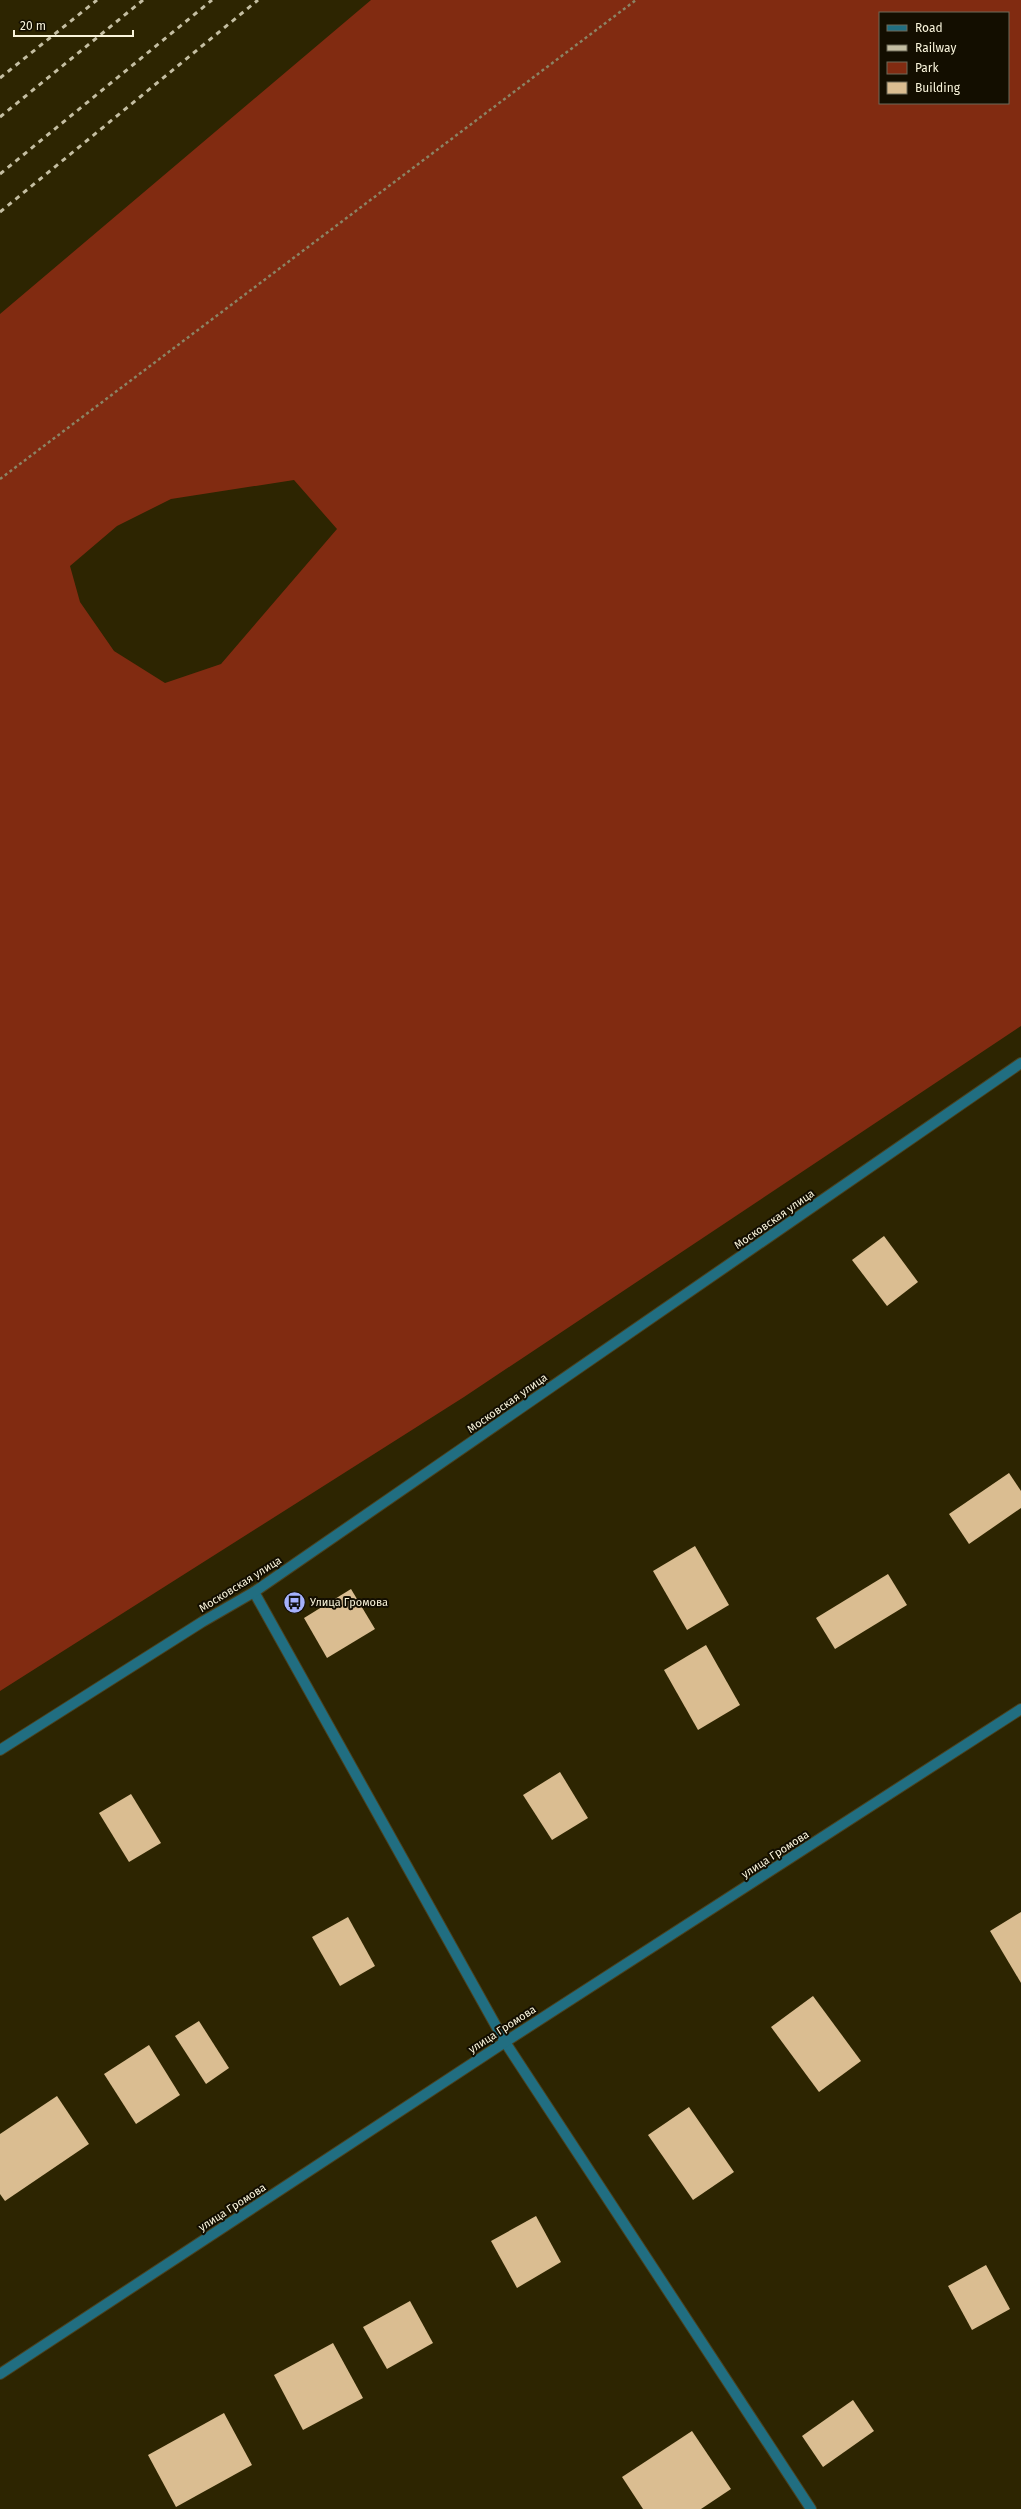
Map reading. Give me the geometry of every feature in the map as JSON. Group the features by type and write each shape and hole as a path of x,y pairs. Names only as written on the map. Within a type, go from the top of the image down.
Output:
{"street":[{"name":"Московская улица","path":"0,1750 195,1626 254,1592 1021,1063"},
{"path":"254,1592 505,2042 811,2509"},
{"name":"улица Громова","path":"0,2374 505,2042 1021,1709"}],"path":[{"path":"0,479 636,0"}],"green space":[{"path":"371,0 1021,0 1021,1026 464,1397 0,1691 0,314","holes":["294,480 337,529 221,664 165,683 114,651 80,602 70,566 117,526 171,499"]}],"building":[{"path":"884,1236 918,1282 887,1306 852,1260"},
{"path":"1009,1473 1021,1491 1021,1508 969,1544 949,1514"},
{"path":"695,1546 729,1605 687,1630 653,1571"},
{"path":"888,1574 907,1605 835,1649 816,1618"},
{"path":"351,1589 375,1629 327,1658 304,1618"},
{"path":"706,1645 740,1705 698,1730 664,1670"},
{"path":"560,1772 588,1818 552,1840 523,1795"},
{"path":"131,1794 161,1843 129,1862 99,1813"},
{"path":"1021,1912 1021,1983 990,1931"},
{"path":"348,1917 375,1966 340,1986 312,1937"},
{"path":"813,1996 861,2061 819,2092 771,2027"},
{"path":"199,2021 229,2068 206,2084 175,2036"},
{"path":"149,2045 180,2095 136,2124 104,2074"},
{"path":"57,2096 89,2144 5,2201 0,2194 0,2134"},
{"path":"689,2107 734,2172 693,2200 648,2135"},
{"path":"536,2216 561,2262 517,2288 491,2241"},
{"path":"986,2265 1010,2309 972,2330 948,2286"},
{"path":"410,2301 433,2343 387,2369 363,2327"},
{"path":"333,2343 363,2398 303,2430 274,2375"},
{"path":"853,2400 874,2431 823,2467 802,2436"},
{"path":"224,2413 252,2465 176,2507 148,2455"},
{"path":"692,2431 731,2489 701,2509 643,2509 622,2477"}],"railway":[{"path":"0,78 97,0"},
{"path":"0,117 143,0"},
{"path":"0,174 212,0"},
{"path":"0,212 258,0"}],"place":[{"name":"Улица Громова","path":"295,1602"}]}
